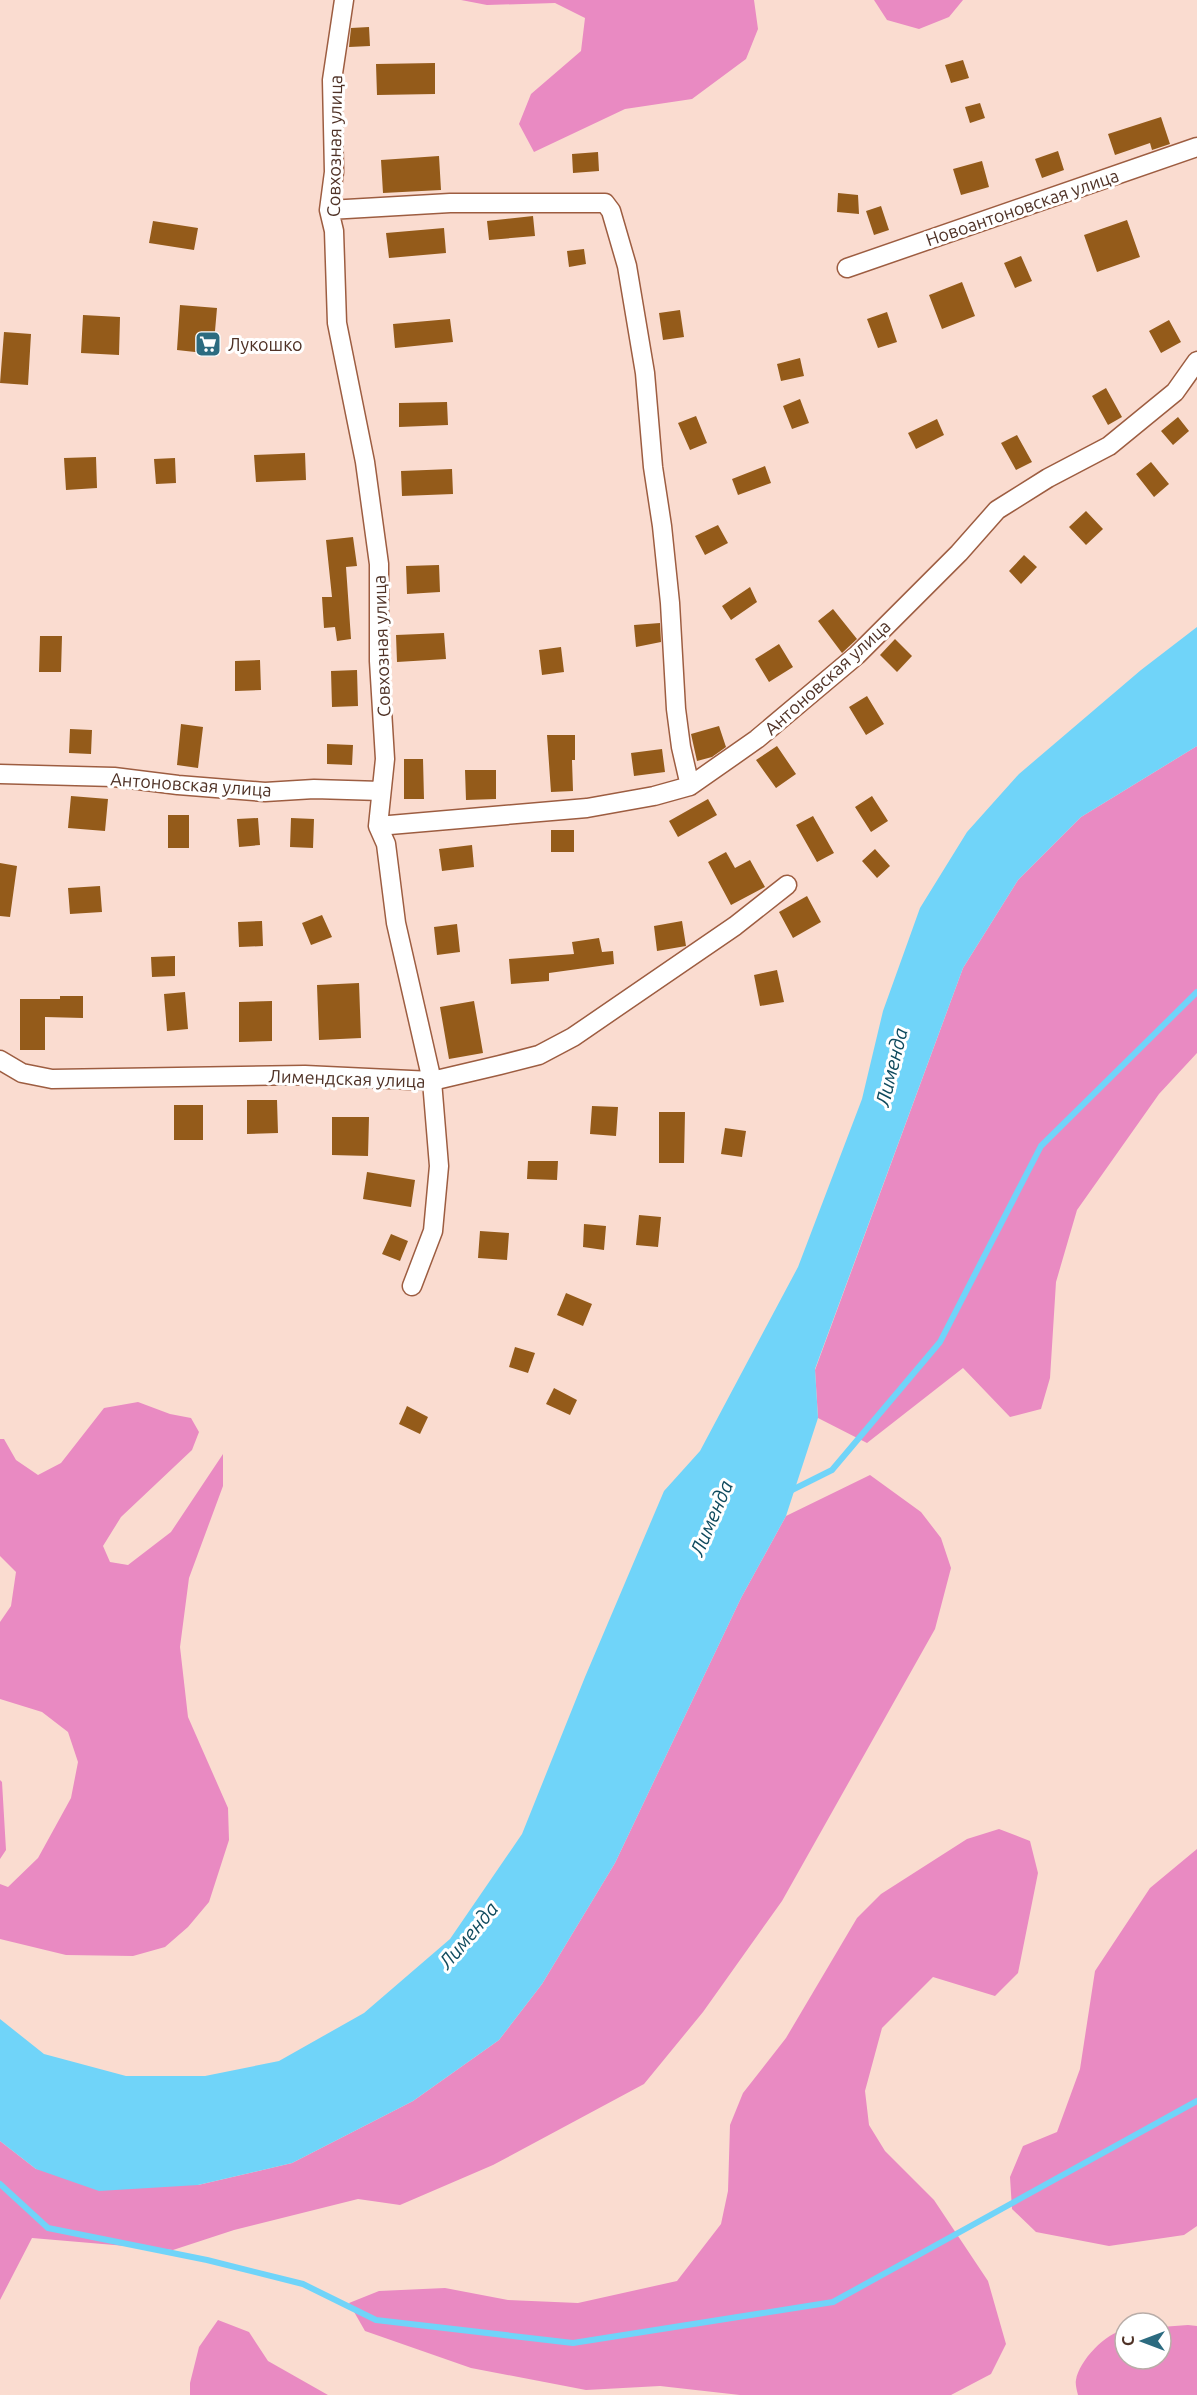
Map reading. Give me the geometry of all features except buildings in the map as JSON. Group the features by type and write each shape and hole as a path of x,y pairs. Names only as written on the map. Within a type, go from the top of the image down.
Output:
{"street":[{"name":"Совхозная улица","path":"344,0 332,80 334,172 329,210 334,231 337,322 365,462 379,564 379,661 385,759 378,826 386,844 396,924 432,1081 439,1166 433,1231 412,1286"},
{"name":"Новоантоновская улица","path":"847,268 1197,147"},
{"path":"329,210 450,203 605,203 611,211 627,266 645,373 652,467 662,526 670,603 676,709 681,747 690,786"},
{"name":"Антоновская улица","path":"378,826 587,808 654,796 690,786 757,739 857,655 959,553 998,510 1048,478 1110,446 1175,392 1197,362"},
{"name":"Антоновская улица","path":"0,774 114,777 265,792 314,789 381,791"},
{"name":"Лимендская улица","path":"0,1060 22,1072 52,1079 316,1075 432,1081 540,1055 573,1037 735,926 787,885"}],"shaded area":[{"path":"461,0 754,0 758,29 746,59 692,99 625,109 534,152 519,124 531,94 581,51 585,18 555,3 487,5"},
{"path":"874,0 963,0 949,17 919,29 887,20"},
{"path":"1197,746 1197,1053 1159,1094 1077,1210 1056,1282 1050,1378 1041,1409 1010,1417 963,1368 867,1443 818,1418 815,1370 963,968 1018,880 1081,817"},
{"path":"138,1402 170,1414 191,1418 199,1432 192,1450 121,1517 103,1546 110,1562 128,1565 171,1532 223,1454 223,1486 189,1578 180,1647 188,1717 228,1808 229,1840 209,1902 188,1927 165,1947 133,1956 66,1955 0,1939 0,1884 8,1887 38,1858 71,1798 78,1762 68,1732 42,1712 0,1699 0,1622 11,1606 16,1572 0,1556 0,1439 4,1439 16,1460 38,1475 61,1463 104,1408"},
{"path":"870,1475 921,1512 941,1538 951,1568 935,1629 782,1901 703,2012 644,2084 493,2165 400,2205 358,2199 234,2230 173,2250 32,2238 0,2300 0,2141 36,2169 198,2185 292,2163 413,2101 499,2040 542,1984 615,1863 741,1598 786,1516"},
{"path":"0,1780 2,1782 6,1850 0,1859"},
{"path":"999,1829 1030,1841 1038,1873 1018,1973 995,1996 933,1977 882,2028 865,2091 869,2125 885,2151 934,2200 988,2281 1006,2344 991,2374 951,2395 740,2395 660,2386 586,2390 471,2368 365,2331 349,2303 379,2291 445,2288 508,2300 578,2303 677,2281 721,2224 728,2191 730,2125 743,2093 786,2038 857,1918 881,1894 967,1839"},
{"path":"1197,1849 1197,2226 1184,2235 1109,2246 1036,2232 1012,2209 1010,2177 1023,2146 1057,2132 1080,2069 1095,1971 1150,1888"},
{"path":"218,2320 249,2332 268,2361 328,2395 190,2395 190,2383 199,2347"},
{"path":"1173,2326 1197,2326 1197,2395 1078,2395 1076,2382 1082,2364 1094,2349 1113,2334 1113,2371 1173,2371"}],"water":[{"name":"Лименда","path":"1197,627 1197,746 1081,817 1018,880 963,968 815,1369 818,1418 786,1516 741,1598 615,1863 542,1984 499,2040 413,2101 292,2163 198,2185 99,2191 36,2169 0,2141 0,2019 44,2054 126,2076 205,2076 279,2061 364,2013 450,1939 522,1834 585,1677 664,1491 700,1451 798,1267 862,1099 883,1011 920,908 967,832 1019,774 1141,670"}],"waterway":[{"path":"788,1492 832,1470 940,1342 1041,1146 1197,992"},
{"path":"0,2184 48,2228 207,2260 303,2284 376,2320 573,2343 833,2302 1197,2101"}],"place":[{"name":"Лукошко","path":"208,344"}]}
